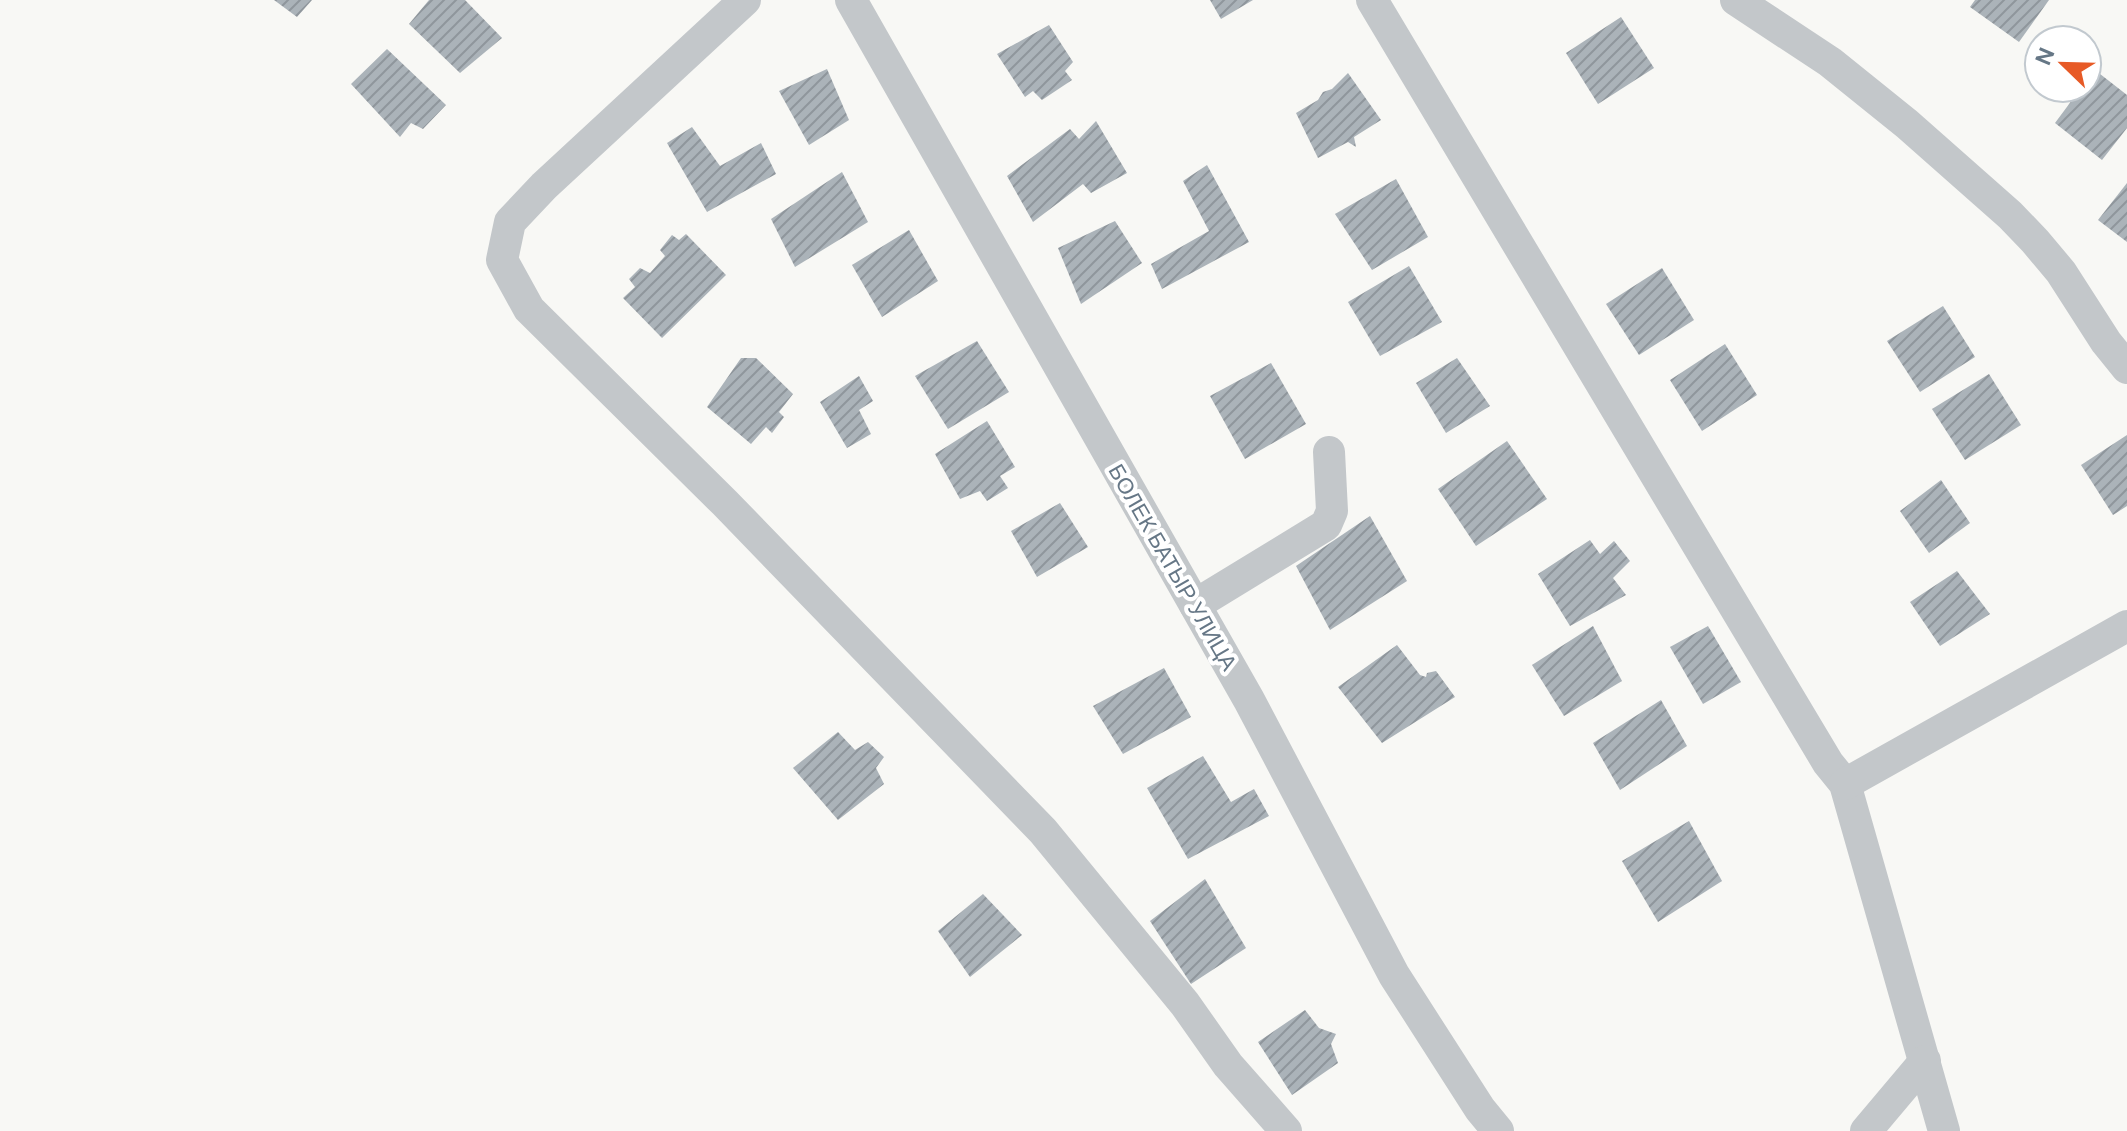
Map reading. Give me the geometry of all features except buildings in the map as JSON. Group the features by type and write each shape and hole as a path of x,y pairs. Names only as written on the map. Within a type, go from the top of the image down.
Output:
{"street":[{"path":"745,0 544,186 510,222 502,260 529,309 725,503 1043,831 1185,1004 1228,1065 1286,1131"},
{"name":"БОЛЕК БАТЫР УЛИЦА","path":"851,0 1249,700 1394,975 1480,1109 1498,1131"},
{"path":"1736,0 1830,62 1907,124 2010,215 2061,272 2106,342 2127,368"},
{"path":"1379,3 1828,763 1845,784 1944,1131"},
{"path":"1195,605 1326,525 1332,511 1329,452"},
{"path":"1845,784 2127,626"},
{"path":"1866,1131 1925,1061"}]}
